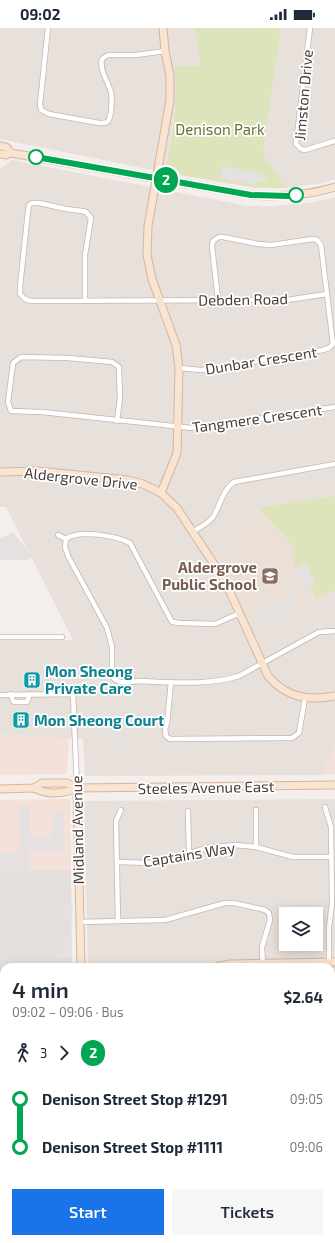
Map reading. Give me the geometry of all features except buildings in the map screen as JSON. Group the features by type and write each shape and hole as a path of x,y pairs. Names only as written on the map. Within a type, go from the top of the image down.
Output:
{"street":[{"path":"48,28 40,104 41,110 49,114 106,123 110,116 111,97 102,65 102,59 108,54 136,55 165,51"},
{"path":"161,493 177,453 179,427 179,368 176,345 148,265 147,241 170,100 170,76 165,51 163,28"},
{"name":"Jimston Drive","path":"310,28 296,144 305,150 335,141"},
{"path":"0,146 6,147 11,153"},
{"path":"0,154 6,155 11,153 234,192 268,196 302,195 335,187"},
{"name":"Debden Road","path":"85,301 85,255 91,218 82,210 66,209 39,203 32,203 28,211 20,294 25,299 31,301 85,301 160,300 286,300 327,294"},
{"name":"Dunbar Crescent","path":"179,368 201,370 210,369 329,348 333,344 321,245 317,240 313,239 265,245 219,237 213,241 212,246 218,300"},
{"name":"Tangmere Crescent","path":"117,421 120,398 119,367 112,362 68,358 21,357 13,363 8,402 11,410 42,412 117,421 192,428 335,407"},
{"path":"192,532 212,518 230,485 234,482 335,464"},
{"name":"Aldergrove Drive","path":"0,472 38,471 128,480 143,484 161,493 177,508 227,585 268,676 283,690 305,698 317,699 335,696"},
{"path":"66,539 73,535 97,534 130,542 172,622 214,624 240,613"},
{"path":"58,535 66,539"},
{"path":"66,539 65,547 68,556 107,628 112,647 112,671 115,680 126,683 138,681 214,682 231,679 319,632 335,631"},
{"path":"0,638 62,637"},
{"path":"171,682 167,724 165,729 166,736 170,739 292,738 299,733 305,698"},
{"path":"0,694 11,694 30,694 28,702 14,702 11,694"},
{"name":"Midland Avenue","path":"30,694 73,694 77,788 81,963"},
{"name":"Steeles Avenue East","path":"0,789 34,788 42,783 67,783 77,788 335,785"},
{"path":"309,963 332,962 329,927 332,904 331,827 325,807"},
{"path":"118,920 116,821 121,810"},
{"path":"256,810 256,847"},
{"path":"188,811 189,852"},
{"name":"Captains Way","path":"118,862 151,863 189,852 235,844 256,847 293,857 331,857"},
{"path":"80,922 170,919 225,902 234,903 265,910 269,913 270,920 262,948 263,963"}],"shaded area":[{"path":"0,28 195,28 200,66 174,66 177,82 176,104 165,171 152,170 0,139"},
{"path":"281,28 335,28 335,179 324,183 286,188 263,153"},
{"path":"12,160 248,206 278,206 315,202 335,197 335,746 322,775 85,776 83,739 0,735 0,640 73,640 6,507 0,507 0,169"},
{"path":"222,166 262,174 268,183 257,181 256,185 220,178"},
{"name":"Aldergrove Public School","path":"259,508 293,545 292,552 295,567 306,561 316,585 310,588 316,598 255,634 218,556"},
{"path":"13,532 32,556 28,560 0,560 0,539"},
{"path":"306,566 315,584 303,589 295,572 298,570 297,568"},
{"path":"293,593 300,606 261,629 254,616"},
{"path":"109,723 111,723 112,727 122,727 122,736 109,736"},
{"path":"0,735 69,738 67,774 0,775"},
{"path":"112,743 123,743 123,754 112,754"},
{"path":"335,746 335,774 322,775"},
{"path":"70,799 71,870 0,871 0,800"},
{"path":"335,799 335,963 88,963 84,801"},
{"path":"19,805 30,805 31,838 52,838 52,818 55,818 55,811 64,811 64,851 19,851"},
{"path":"0,852 29,852 29,871 0,871"},
{"path":"71,870 72,963 0,963 0,871"},
{"path":"59,906 73,907 72,918 59,918"},
{"path":"58,932 71,932 71,957 58,957"}],"green space":[{"name":"Denison Park","path":"195,28 281,28 263,153 286,188 256,188 174,174 174,172 165,171 175,105 176,79 174,66 200,66"},
{"path":"335,496 335,590 316,598 310,588 316,584 306,561 295,567 292,552 293,545 259,508"}],"bus line":[{"name":"2","path":"36,157 251,195 296,195"}],"place":[{"name":"Aldergrove Public School","path":"270,576"},
{"name":"Mon Sheong Private Care","path":"32,680"},
{"name":"Mon Sheong Court","path":"21,720"}]}
